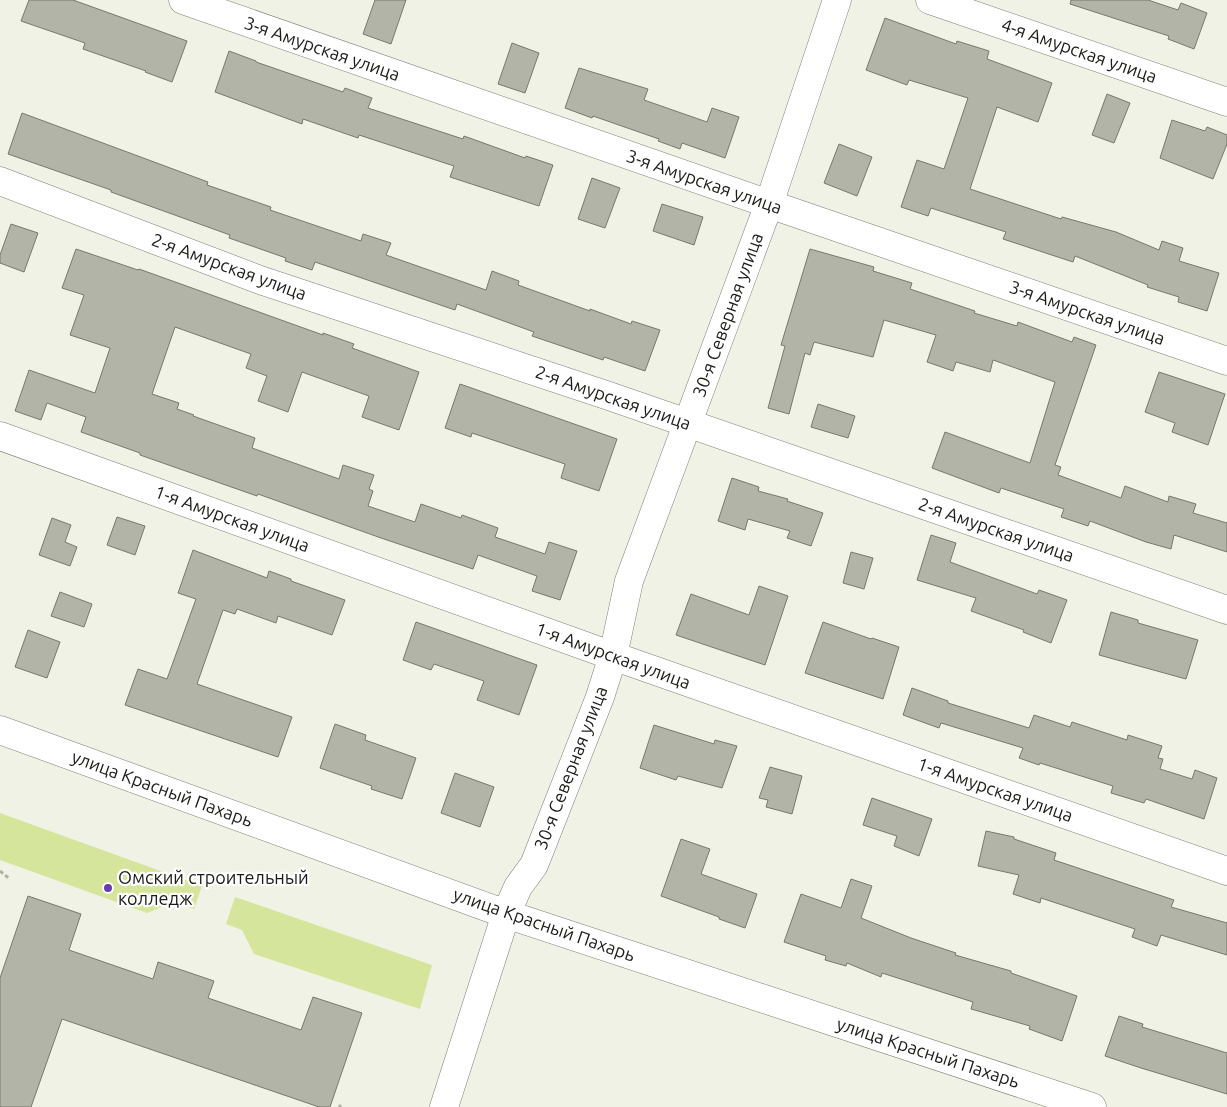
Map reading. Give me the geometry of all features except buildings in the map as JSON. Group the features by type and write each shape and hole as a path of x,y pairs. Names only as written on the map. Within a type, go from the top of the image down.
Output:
{"street":[{"name":"3-я Амурская улица","path":"183,0 1227,361"},
{"name":"30-я Северная улица","path":"444,1107 506,914 518,887 534,865 600,697 613,656 629,581 769,204 837,0"},
{"name":"4-я Амурская улица","path":"930,0 1227,102"},
{"name":"2-я Амурская улица","path":"0,182 260,280 688,423 1227,610"},
{"name":"1-я Амурская улица","path":"0,436 613,656 1227,871"},
{"name":"улица Красный Пахарь","path":"0,730 506,914 1092,1107"}],"path":[{"path":"0,871 10,879"}],"green space":[{"path":"0,813 202,886 194,909 174,902 147,913 0,860"},
{"path":"235,897 432,965 420,1009 254,954 242,930 226,924"}],"place":[{"name":"Омский строительный колледж","path":"108,888"}]}
